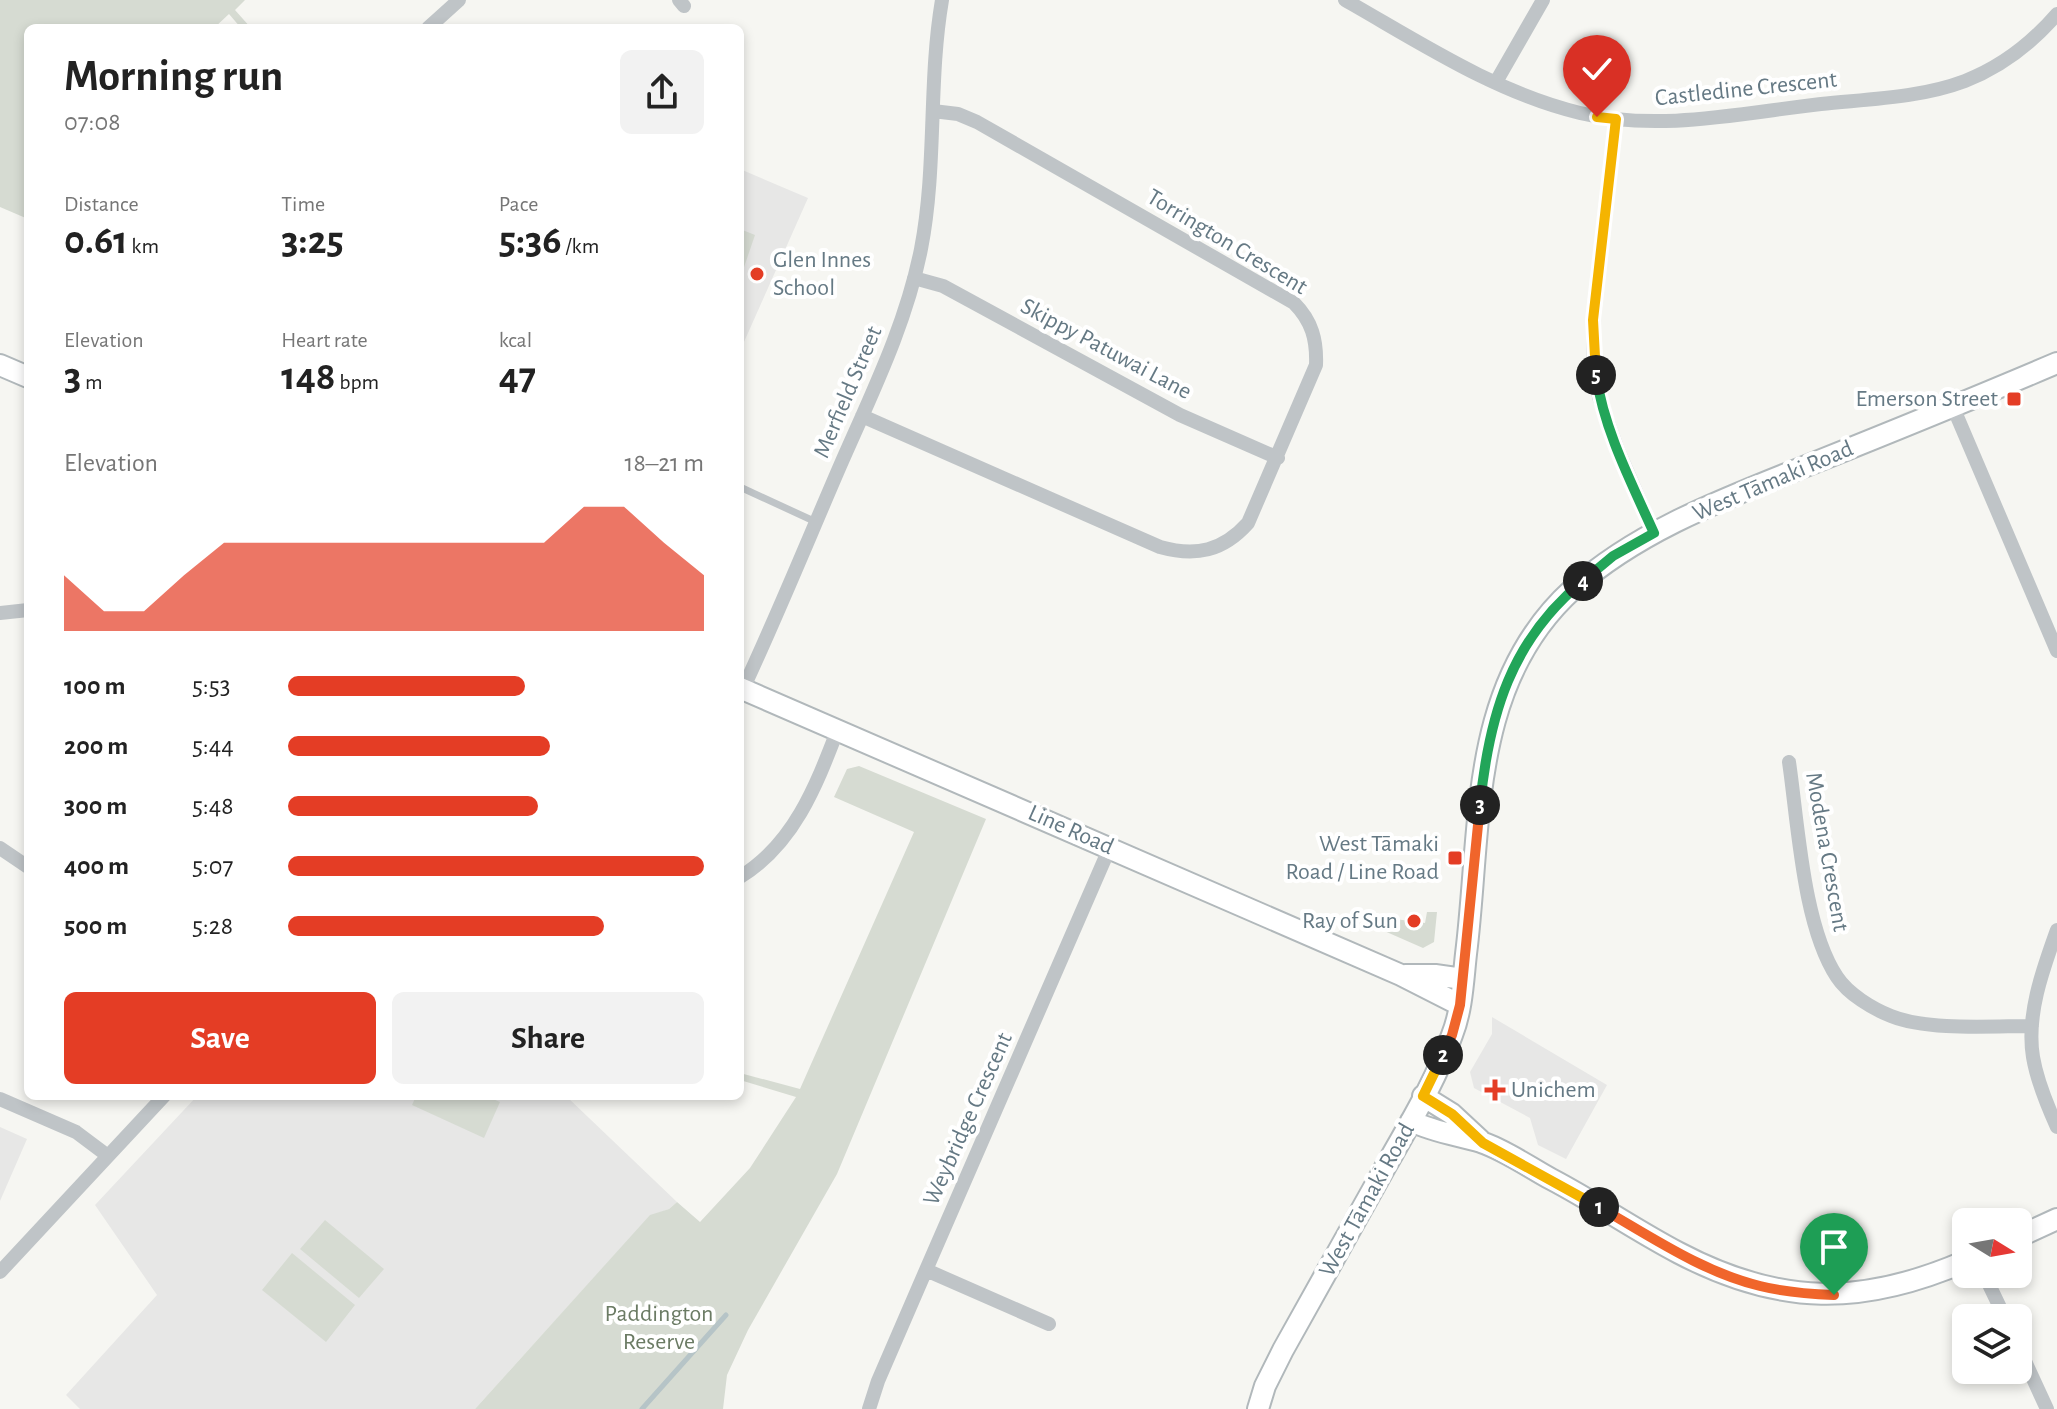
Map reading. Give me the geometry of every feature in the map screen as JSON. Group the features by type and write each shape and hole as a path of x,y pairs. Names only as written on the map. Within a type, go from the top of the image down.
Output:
{"main road":[{"name":"West Tāmaki Road","path":"1258,1409 1265,1386 1283,1350 1411,1121 1452,1035 1460,1005 1491,730 1508,681 1529,637 1548,614 1613,556 1654,533 1744,491 2057,363"},
{"path":"0,365 24,375"},
{"name":"Line Road","path":"744,690 1110,847 1401,975 1460,1005"},
{"name":"Line Road","path":"1401,975 1463,979"},
{"path":"1423,1096 1452,1114 1483,1143"},
{"path":"1411,1121 1483,1143 1677,1252 1715,1271 1760,1287 1834,1295 1880,1289 1952,1267"},
{"path":"2032,1231 2057,1219"}],"street":[{"path":"432,24 459,0"},
{"name":"Merfield Street","path":"744,682 904,315 927,209 942,0"},
{"name":"Castledine Crescent","path":"1345,0 1524,96 1577,113 1616,119 1678,121 1915,94 1949,87 1982,74 2028,45 2057,14"},
{"path":"1496,82 1543,0"},
{"name":"Torrington Crescent","path":"862,416 1160,547 1177,552 1215,549 1239,534 1255,512 1316,365 1316,341 1302,311 1285,297 977,122 958,114 933,111"},
{"path":"1616,119 1593,320 1594,366 1599,397 1618,450 1654,533"},
{"name":"Skippy Patuwai Lane","path":"914,278 943,286 1180,415 1278,458"},
{"path":"1953,407 2056,642"},
{"path":"0,613 24,610"},
{"path":"744,874 772,854 790,832 810,796 838,729"},
{"name":"Modena Crescent","path":"1789,762 1811,912 1825,955 1839,980 1863,1001 1893,1017 1937,1024 2032,1026"},
{"name":"Weybridge Crescent","path":"869,1409 878,1381 1110,847"},
{"path":"0,848 24,864"},
{"path":"2057,930 2032,1026 2032,1056 2057,1127"},
{"path":"0,1099 76,1132 108,1156"},
{"path":"0,1272 160,1100"},
{"path":"926,1270 1049,1324"},
{"path":"2032,1376 2047,1409"}],"lane":[{"path":"744,489 816,522"}],"shaded area":[{"name":"Glen Innes School","path":"744,171 808,198 744,342"},
{"path":"1492,1017 1607,1085 1566,1159 1538,1145 1530,1118 1474,1088 1470,1072 1492,1034"},
{"path":"193,1100 570,1100 677,1202 669,1209 650,1216 475,1409 80,1409 66,1395 157,1295 95,1205"},
{"path":"0,1127 27,1139 0,1201"}],"green space":[{"path":"0,0 245,0 235,10 247,24 238,24 229,14 218,24 24,24 24,217 0,207"},
{"path":"744,231 755,235 744,267"},
{"name":"Paddington Reserve","path":"859,766 986,819 837,1174 748,1330 727,1375 723,1409 475,1409 650,1215 669,1209 677,1202 700,1222 750,1168 796,1097 744,1081 744,1074 800,1089 914,832 834,797 847,769"},
{"path":"1427,912 1437,912 1434,942 1423,948 1382,930 1387,918 1425,923"},
{"path":"414,1100 500,1102 484,1138 412,1105"},
{"path":"325,1220 384,1269 359,1298 300,1249"},
{"path":"292,1253 355,1305 326,1342 262,1290"}],"waterway":[{"path":"642,1409 726,1315"}],"place":[{"name":"Glen Innes School","path":"757,274"},
{"name":"Emerson Street","path":"2014,399"},
{"name":"West Tāmaki Road / Line Road","path":"1455,858"},
{"name":"Ray of Sun","path":"1414,921"},
{"name":"Unichem","path":"1495,1090"}],"route":[{"path":"1597,117 1616,119 1593,320 1594,366 1599,397 1618,450 1654,533 1613,556 1548,614 1529,637 1508,681 1491,730 1484,772 1460,1005 1452,1035 1423,1096 1452,1114 1483,1143 1715,1271 1760,1287 1834,1295"}]}
